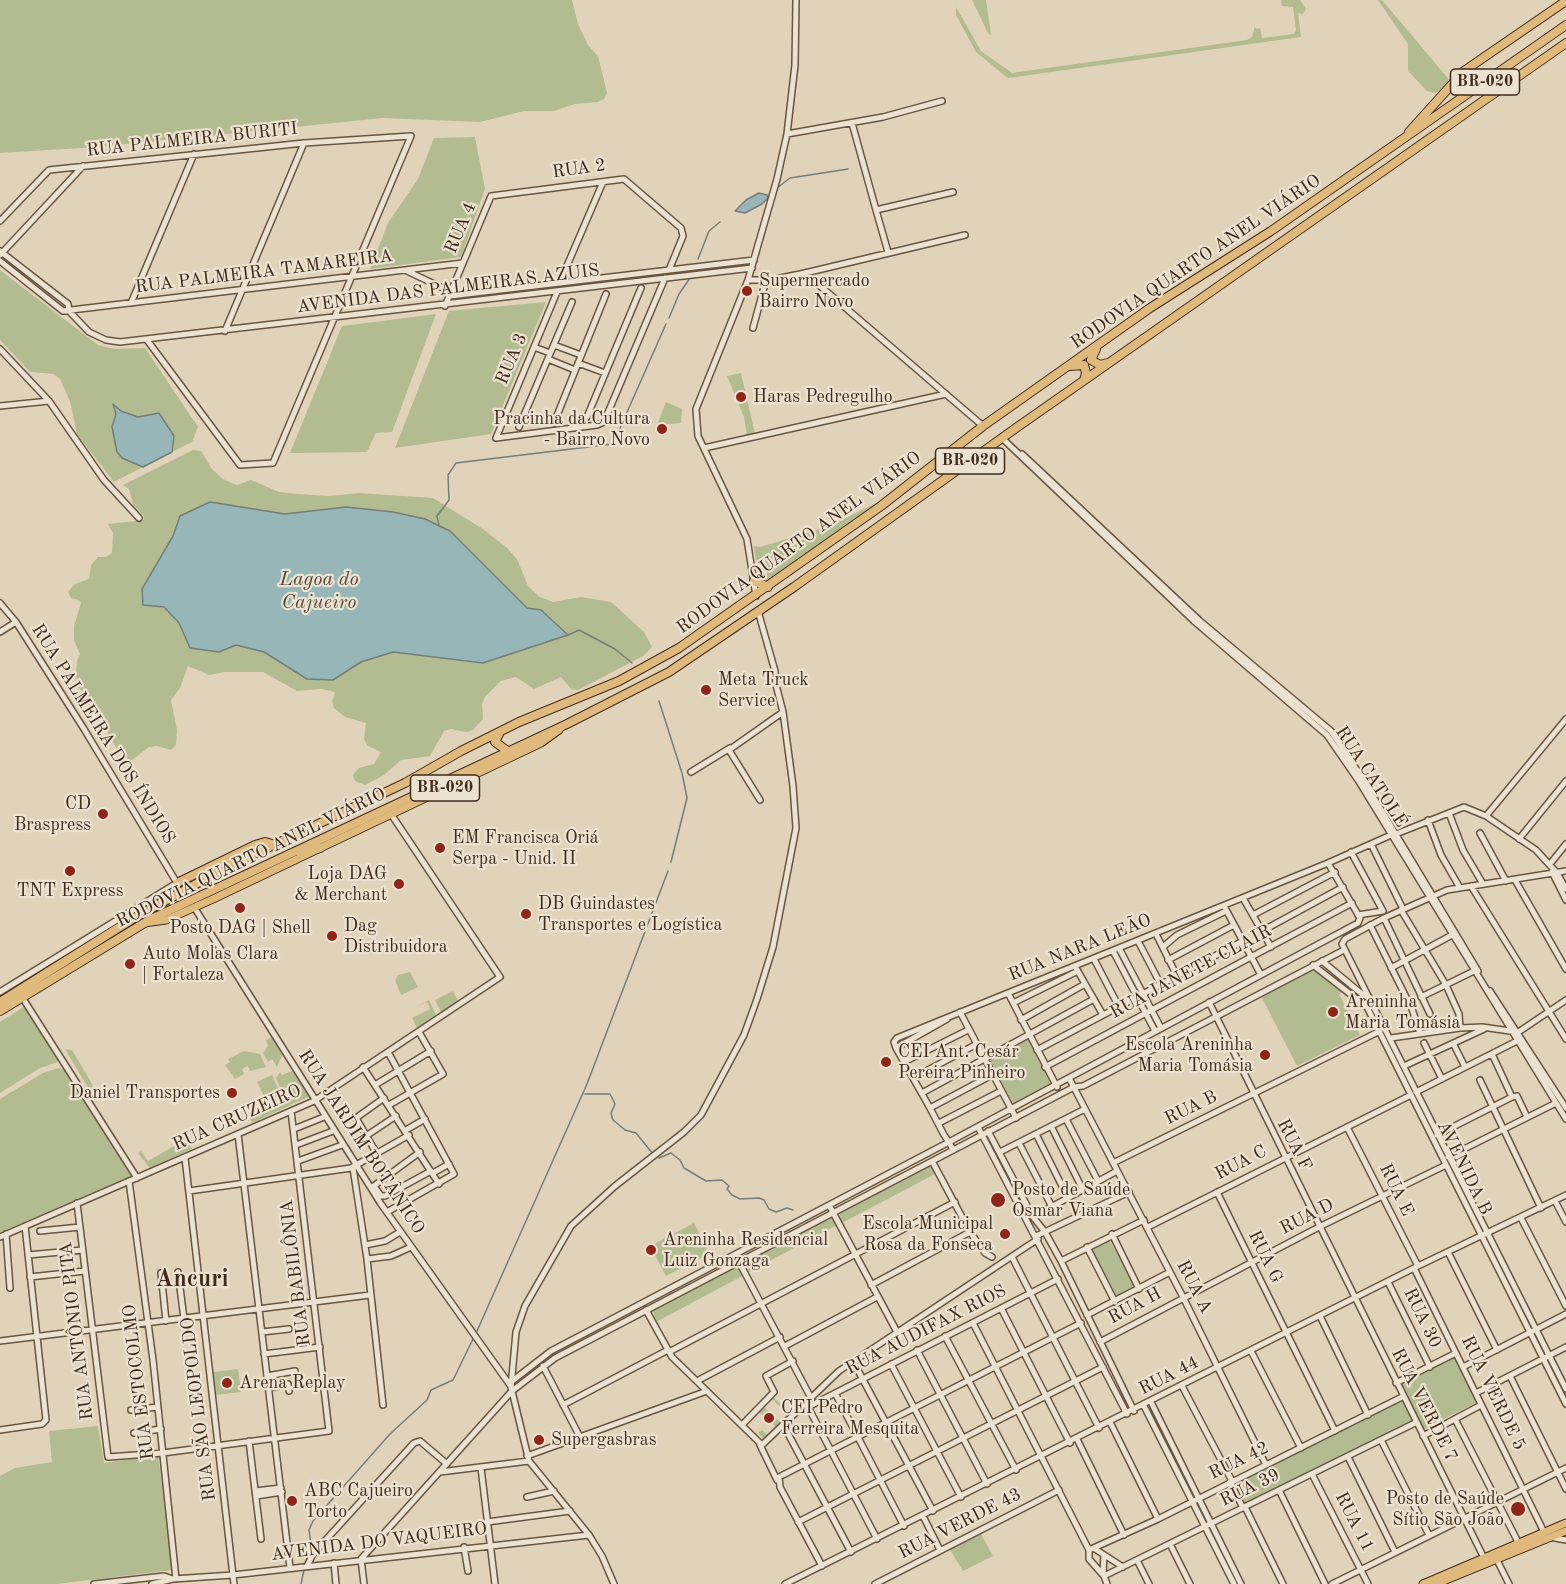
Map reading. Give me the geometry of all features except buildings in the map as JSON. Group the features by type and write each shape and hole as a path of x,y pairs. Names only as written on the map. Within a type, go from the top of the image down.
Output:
{"highway":[{"path":"1404,139 1421,116 1464,71 1566,1"},
{"name":"RODOVIA QUARTO ANEL VIÁRIO","path":"0,1002 184,890 405,783 502,731 619,681 655,663 756,596 881,506 983,426 1110,336 1173,292 1271,231 1566,25"},
{"name":"RODOVIA QUARTO ANEL VIÁRIO","path":"0,1011 144,923 192,904 287,855 509,752 669,672 794,587 1003,437 1566,42"},
{"path":"1328,192 1336,203"},
{"path":"1109,363 1098,364 1091,357 1110,336"},
{"path":"1066,367 1084,365 1086,373 1083,381"},
{"path":"786,574 794,587"},
{"path":"754,581 768,587"},
{"path":"717,623 723,636"},
{"path":"502,731 495,742 509,752"},
{"path":"177,882 255,845 265,842 276,845"},
{"path":"287,855 320,848"},
{"path":"184,890 192,904"}],"main road":[{"name":"BR-020","path":"192,904 320,848 541,742 567,724"},
{"path":"1436,1584 1496,1558 1566,1523"},
{"path":"1424,1584 1451,1578 1483,1556 1518,1542 1566,1530"}],"street":[{"path":"756,596 747,539 704,448 695,422 696,409 752,268 787,134 795,65 796,0"},
{"path":"787,134 852,123 942,101"},
{"path":"852,123 888,252"},
{"name":"RUA PALMEIRA BURITI","path":"0,221 47,170 304,143 409,135 411,139 353,276"},
{"path":"225,331 304,143"},
{"path":"131,303 194,154"},
{"path":"0,261 63,311 69,311 68,304 1,253 83,166"},
{"name":"RUA 2","path":"491,196 618,179 627,181 681,228 683,236 669,270"},
{"path":"560,282 603,182"},
{"path":"876,210 953,192"},
{"name":"RUA 4","path":"445,306 491,196"},
{"path":"748,280 766,280 805,273 965,235"},
{"name":"AVENIDA DAS PALMEIRAS AZUIS","path":"451,294 754,260"},
{"name":"RUA PALMEIRA TAMAREIRA","path":"69,311 463,263"},
{"name":"AVENIDA DAS PALMEIRAS AZUIS","path":"69,311 84,328 106,340 120,342 445,306 752,268"},
{"path":"405,270 451,294"},
{"path":"805,273 983,426"},
{"path":"147,340 240,465 273,463 353,276"},
{"name":"RUA 3","path":"556,292 496,438 597,425 606,420 665,278"},
{"path":"753,328 766,280"},
{"path":"587,417 641,288"},
{"path":"554,423 606,294"},
{"path":"519,427 572,302"},
{"path":"554,345 581,355"},
{"path":"534,347 549,356 576,366 605,373"},
{"path":"0,349 49,401 104,480 139,518"},
{"path":"704,448 946,393"},
{"path":"0,406 49,401"},
{"name":"RUA CATOLÉ","path":"1003,437 1149,576 1300,706 1332,740 1394,834 1517,1033 1566,1119"},
{"name":"RUA PALMEIRA DOS ÍNDIOS","path":"0,603 16,622 84,729 177,882"},
{"path":"614,1584 602,1556 588,1535 528,1458 511,1387 520,1319 562,1240 591,1207 697,1119 744,1035 773,947 795,840 793,786 783,712 775,671 758,611"},
{"path":"0,632 16,622"},
{"path":"691,772 783,712"},
{"path":"1486,816 1566,719"},
{"path":"730,748 730,754 760,800"},
{"path":"1519,839 1566,781"},
{"path":"1261,975 1223,908 1351,852 1464,807 1486,816 1519,839 1550,864 1566,889"},
{"path":"1449,813 1463,850 1483,884"},
{"name":"RUA CRUZEIRO","path":"3,1236 314,1101 500,977 391,814"},
{"path":"1428,820 1441,855 1460,888"},
{"path":"1480,833 1506,881"},
{"path":"1371,844 1402,909 1446,985 1459,1014 1460,1028"},
{"path":"1550,864 1566,844"},
{"path":"1351,852 1430,1014"},
{"path":"364,1584 361,1559 447,1464 511,1387 551,1351 978,1127 1358,923 1359,916 1329,863"},
{"path":"1253,915 1335,872"},
{"path":"1359,916 1394,913 1431,896 1460,888 1566,872"},
{"path":"1555,873 1566,900"},
{"path":"1515,880 1566,969"},
{"path":"0,992 177,882"},
{"path":"1471,886 1566,1039"},
{"path":"1262,931 1342,887"},
{"name":"RUA CATOLÉ","path":"1431,896 1510,1031 1566,1108"},
{"path":"1243,898 1271,947"},
{"name":"RUA JANETE CLAIR","path":"1045,1067 1352,903"},
{"name":"RUA JARDIM BOTÂNICO","path":"192,904 313,1094 314,1101 354,1167 372,1187 400,1232 511,1387"},
{"name":"RUA NARA LEÃO","path":"1013,1004 1094,959 1223,908"},
{"name":"RUA NARA LEÃO","path":"1163,947 1177,935 1223,908"},
{"path":"511,1387 543,1366 832,1212 1074,1086 1083,1086 1322,961 1343,947 1345,939 1370,926 1383,914"},
{"path":"1168,960 1234,925"},
{"path":"1370,926 1412,1009 1420,1033"},
{"path":"1156,934 1177,976"},
{"path":"1391,968 1452,935"},
{"path":"1138,941 1161,985"},
{"path":"1037,1050 1243,941"},
{"name":"AVENIDA B","path":"1343,947 1391,1038 1446,1165 1519,1296 1566,1389"},
{"path":"1116,949 1158,1030"},
{"path":"1094,959 1119,1007"},
{"name":"AVENIDA B","path":"1322,961 1372,1002"},
{"name":"AVENIDA B","path":"1313,965 1363,1002 1380,1031 1448,1157 1513,1300 1566,1404"},
{"path":"1076,968 1103,1016"},
{"name":"RUA NARA LEÃO","path":"904,1062 895,1045 952,1015 1076,968"},
{"path":"1421,997 1474,971"},
{"path":"1021,1020 1085,984"},
{"path":"1008,993 1060,1094"},
{"path":"22,997 137,1178"},
{"path":"921,1094 1094,999"},
{"path":"1517,1033 1566,1000"},
{"name":"RUA F","path":"1209,1002 1354,1300"},
{"path":"960,1012 1016,1118"},
{"path":"1391,1038 1460,1028 1510,1031"},
{"path":"1404,1066 1486,1028"},
{"path":"953,1150 904,1062 968,1030"},
{"name":"RUA B","path":"1113,1163 1380,1031"},
{"path":"389,1104 441,1075 443,1071 419,1032"},
{"name":"RUA C","path":"1148,1227 1517,1041"},
{"path":"1424,1043 1442,1079"},
{"path":"1453,1043 1465,1067"},
{"path":"913,1078 975,1044"},
{"path":"375,1085 399,1068 430,1051"},
{"path":"387,1212 454,1174 399,1068 388,1052"},
{"path":"1492,1054 1512,1097"},
{"path":"363,1068 389,1104 439,1184"},
{"path":"930,1108 992,1075"},
{"name":"RUA A","path":"1069,1078 1184,1297 1266,1465"},
{"path":"1480,1080 1541,1208"},
{"path":"939,1123 1001,1091"},
{"path":"1437,1135 1517,1096 1527,1118"},
{"path":"377,1154 356,1117 384,1098"},
{"path":"1448,1157 1556,1103"},
{"path":"1000,1152 1085,1109"},
{"name":"RUA BABILÔNIA","path":"275,1438 329,1431 291,1111"},
{"path":"366,1136 396,1116"},
{"path":"294,1129 324,1117"},
{"path":"189,1191 354,1167 377,1154 424,1119"},
{"path":"1066,1119 1098,1181"},
{"path":"984,1123 1000,1152 1037,1238 1127,1414"},
{"path":"1051,1126 1083,1190"},
{"path":"978,1127 1031,1220 1045,1232 1061,1261 1134,1410"},
{"name":"RUA E","path":"1347,1127 1416,1267"},
{"path":"296,1145 333,1131"},
{"path":"238,1134 290,1568"},
{"path":"1036,1134 1068,1198"},
{"path":"1019,1143 1052,1207"},
{"path":"298,1161 342,1145"},
{"path":"420,1152 372,1187 381,1196 385,1196 449,1164"},
{"name":"RUA SÃO LEOPOLDO","path":"185,1158 234,1584"},
{"path":"932,1161 970,1232 985,1253 992,1257"},
{"name":"RUA D","path":"1184,1297 1446,1165"},
{"path":"354,1167 383,1405"},
{"path":"1031,1220 1117,1171"},
{"name":"RUA ESTOCOLMO","path":"129,1181 161,1429 174,1579"},
{"path":"760,1445 807,1405 831,1377 853,1361 1012,1257 1045,1232 1129,1192"},
{"name":"RUA G","path":"1217,1192 1335,1431"},
{"name":"RUA 44","path":"786,1584 1144,1406 1416,1267 1566,1195"},
{"path":"1555,1201 1566,1222"},
{"path":"564,1405 955,1202"},
{"name":"RUA ANTÔNIO PITA","path":"77,1203 108,1456 110,1458 163,1453"},
{"path":"829,1205 897,1332"},
{"path":"50,1215 51,1230"},
{"path":"1521,1218 1566,1306"},
{"path":"1061,1261 1144,1220"},
{"path":"0,1430 42,1424 46,1420 25,1226"},
{"path":"40,1232 80,1227"},
{"path":"365,1245 385,1241 400,1232"},
{"path":"871,1285 970,1232"},
{"path":"1112,1234 1139,1289"},
{"path":"3,1236 10,1288"},
{"path":"367,1259 390,1256 411,1247"},
{"path":"1088,1247 1115,1302"},
{"path":"28,1255 82,1250"},
{"path":"1448,1252 1497,1350"},
{"path":"1012,1257 1098,1428"},
{"path":"739,1262 811,1398"},
{"name":"RUA VERDE 5","path":"1416,1267 1481,1405 1547,1534"},
{"path":"30,1277 85,1271"},
{"path":"178,1272 184,1319"},
{"path":"1087,1315 1170,1272"},
{"path":"161,1273 166,1321"},
{"name":"RUA AUDIFAX RIOS","path":"807,1405 863,1379 1058,1279"},
{"name":"RUA 30","path":"1388,1282 1430,1367"},
{"path":"0,1341 370,1295"},
{"path":"1513,1300 1519,1296"},
{"path":"785,1346 877,1297"},
{"name":"RUA H","path":"1100,1341 1184,1297"},
{"name":"RUA VERDE 7","path":"1354,1300 1483,1556"},
{"path":"643,1303 668,1351 760,1445 822,1566"},
{"path":"1001,1308 1070,1443"},
{"path":"1463,1367 1566,1314"},
{"path":"1320,1317 1368,1414"},
{"path":"973,1323 1092,1550 1091,1563 1103,1575 1107,1584"},
{"path":"777,1480 778,1477 830,1450 1081,1323"},
{"path":"262,1332 289,1329"},
{"path":"945,1336 1016,1470"},
{"path":"697,1381 780,1337"},
{"path":"264,1354 320,1347"},
{"path":"1476,1393 1566,1347"},
{"path":"917,1350 987,1484"},
{"path":"1251,1351 1301,1448"},
{"path":"1396,1383 1456,1353"},
{"path":"742,1425 774,1392 766,1376 793,1361"},
{"path":"853,1361 933,1511"},
{"path":"891,1364 961,1497"},
{"path":"543,1366 580,1437"},
{"path":"798,1522 1103,1367"},
{"path":"267,1376 295,1371"},
{"path":"1510,1376 1566,1489"},
{"path":"269,1388 288,1384 289,1391"},
{"path":"1182,1386 1283,1584"},
{"path":"440,1472 481,1468 528,1458 707,1391"},
{"path":"835,1393 904,1526"},
{"name":"RUA 42","path":"1092,1550 1402,1396"},
{"path":"1151,1402 1241,1584"},
{"path":"807,1405 877,1539"},
{"path":"1423,1436 1481,1405"},
{"path":"1144,1406 1234,1584"},
{"path":"130,1410 158,1407"},
{"path":"1455,1419 1518,1542"},
{"path":"1110,1422 1158,1519"},
{"name":"RUA 39","path":"1103,1575 1415,1423"},
{"path":"784,1426 851,1552"},
{"path":"134,1433 161,1429"},
{"path":"163,1453 275,1438"},
{"path":"1077,1439 1124,1535"},
{"path":"1381,1440 1429,1535"},
{"path":"249,1441 261,1539"},
{"path":"305,1566 313,1554 416,1441 420,1441 447,1464"},
{"path":"1348,1457 1395,1552"},
{"path":"481,1468 495,1584"},
{"path":"1332,1584 1566,1468"},
{"name":"RUA 11","path":"1312,1474 1368,1584"},
{"path":"255,1493 281,1490"},
{"name":"RUA VERDE 43","path":"875,1584 1059,1490"},
{"path":"1279,1490 1325,1584"},
{"path":"527,1497 554,1491"},
{"path":"487,1522 570,1511"},
{"path":"923,1516 940,1550"},
{"path":"1547,1534 1566,1540"},
{"name":"AVENIDA DO VAQUEIRO","path":"152,1584 174,1579 233,1575 490,1544 588,1535"},
{"path":"1170,1544 1190,1584"},
{"path":"464,1547 468,1571"},
{"path":"1092,1550 1123,1567"},
{"path":"1103,1575 1104,1555"},
{"path":"1496,1558 1509,1584"},
{"path":"1137,1560 1149,1584"},
{"path":"334,1563 336,1584"},
{"name":"AVENIDA DO VAQUEIRO","path":"94,1584 164,1576 174,1579"}],"green space":[{"path":"0,0 572,0 578,24 588,45 598,56 607,93 604,99 598,102 575,104 554,111 524,111 480,122 383,118 98,147 0,153"},
{"path":"972,0 986,0 991,34 989,35"},
{"path":"1281,0 1300,0 1306,9 1303,14 1298,13 1301,37 1008,78 976,52 956,15 956,7 981,51 1012,73 1247,40 1252,37 1255,26 1256,29 1260,28 1262,38 1294,34 1296,30 1293,7 1282,6"},
{"path":"1378,0 1382,0 1451,82 1443,89 1435,93 1427,91 1408,71 1408,44"},
{"path":"475,137 485,189 461,257 370,269 388,223 418,179 434,138"},
{"path":"0,270 98,345 115,349 145,348 198,427 192,442 172,452 172,443 138,417 121,411 114,405 116,414 112,427 122,458 143,467 114,482 77,434 70,401 60,379 54,374 30,372 0,340"},
{"path":"546,302 491,434 395,448 449,311"},
{"path":"436,314 392,432 376,433 367,452 290,453 342,326"},
{"name":"Haras Pedregulho","path":"741,373 755,434 747,436 744,417 727,376"},
{"path":"666,402 682,409 681,423 657,425"},
{"path":"193,450 201,451 212,469 223,479 237,485 251,480 279,492 298,494 329,496 359,493 433,498 483,529 507,548 517,559 528,586 540,597 553,602 581,597 611,602 644,632 652,647 643,656 578,690 571,689 561,677 534,689 516,677 501,681 485,697 482,704 483,719 473,730 444,731 430,756 401,760 384,775 365,785 355,781 353,775 359,768 374,764 381,752 368,746 364,739 366,723 345,717 334,708 332,701 335,692 321,689 297,691 263,672 225,672 209,675 188,666 180,688 171,700 177,730 176,745 171,750 157,746 149,747 131,761 119,753 108,733 104,718 75,683 80,654 74,640 74,626 81,603 71,598 68,592 75,584 89,579 91,565 98,557 106,557 112,553 113,533 108,524 144,520 144,516 133,505 129,489 123,485","holes":["346,507 393,512 425,519 450,531 527,608 541,610 567,635 483,663 393,652 361,662 333,680 307,679 264,652 236,645 219,652 190,648 179,623 164,606 155,567 173,536 180,516 248,509 285,514"]},
{"path":"891,496 765,584 759,580 754,546 760,547 829,526"},
{"path":"1310,970 1318,970 1345,990 1339,994 1360,1035 1297,1066 1261,996"},
{"path":"410,972 418,987 401,995 395,980 398,975"},
{"path":"453,991 458,1001 441,1012 435,1000"},
{"path":"429,1000 436,1015 417,1028 412,1018 430,1009 427,1002 416,1007"},
{"path":"25,1006 58,1057 58,1062 40,1068 0,1093 0,1022"},
{"path":"272,1037 283,1053 277,1067 272,1059 268,1062 263,1053 268,1046 266,1040"},
{"path":"1028,1037 1052,1084 1014,1104 988,1059"},
{"path":"65,1049 72,1050 92,1084 97,1103"},
{"path":"244,1051 260,1054 266,1067 250,1071 248,1066 242,1069 244,1074 235,1079 225,1065 230,1062 228,1059"},
{"path":"58,1068 64,1069 132,1176 0,1233 0,1099 43,1073"},
{"path":"280,1072 282,1075 295,1072 310,1096 252,1123 250,1117 260,1110 294,1097 289,1091 283,1094 276,1078"},
{"path":"272,1075 281,1095 267,1102 257,1082"},
{"path":"186,1139 192,1149 150,1168 138,1153 141,1151 148,1161"},
{"path":"932,1163 937,1173 842,1223 839,1212"},
{"path":"830,1216 837,1225 749,1272 746,1262"},
{"path":"694,1223 709,1254 666,1276 650,1246"},
{"path":"1109,1239 1135,1287 1117,1297 1091,1248"},
{"path":"738,1266 744,1275 656,1322 653,1311"},
{"path":"1455,1357 1477,1402 1424,1429 1402,1385"},
{"name":"Arena Replay","path":"238,1369 241,1392 216,1395 213,1372"},
{"path":"773,1397 791,1413 766,1439 758,1433 762,1430 768,1435 776,1427 770,1421 774,1417 780,1422 788,1414 772,1399 764,1407 770,1413 766,1418 759,1412 751,1420"},
{"path":"1402,1400 1412,1421 1243,1505 1233,1483"},
{"path":"98,1426 104,1463 158,1455 173,1570 56,1584 0,1584 0,1476 15,1468 52,1462 49,1431"},
{"path":"981,1534 993,1556 963,1571 950,1550"}],"water":[{"path":"759,193 767,195 768,198 762,204 745,213 735,211 746,200"},
{"path":"113,404 121,411 138,417 159,413 174,436 172,452 143,467 122,458 117,452 112,427 116,414"},
{"name":"Lagoa do Cajueiro","path":"210,502 285,514 346,507 393,512 425,519 450,531 527,608 541,610 568,635 483,663 393,652 361,662 333,680 307,679 264,652 236,645 219,652 190,648 179,623 164,607 143,605 142,589 173,536 180,516"}],"waterway":[{"path":"777,188 790,178 848,169"},
{"path":"698,259 709,231 720,222"},
{"path":"669,318 679,294 690,278"},
{"path":"439,526 437,516 449,500 448,475 456,463 613,444 666,324"},
{"path":"568,635 579,630 615,649 632,663"},
{"path":"659,701 682,773 687,798 671,862"},
{"path":"477,1331 587,1084 668,871"},
{"path":"585,1094 610,1094 615,1104 611,1113 613,1120 625,1130 636,1133 653,1154"},
{"path":"659,1158 671,1153 680,1160 684,1168 706,1181 722,1180 729,1186 727,1189 732,1195 740,1199 759,1198 764,1200 769,1209 776,1212 787,1208 793,1210"},
{"path":"305,1565 311,1544 309,1530 313,1521 390,1434 427,1400 431,1390 453,1380 473,1339"},
{"path":"301,1584 304,1570"}],"place":[{"name":"Supermercado Bairro Novo","path":"747,291"},
{"name":"Haras Pedregulho","path":"741,397"},
{"name":"Pracinha da Cultura - Bairro Novo","path":"662,429"},
{"name":"Meta Truck Service","path":"706,690"},
{"name":"CD Braspress","path":"103,814"},
{"name":"EM Francisca Oriá Serpa - Unid. II","path":"440,848"},
{"name":"TNT Express","path":"70,871"},
{"name":"Loja DAG & Merchant","path":"399,884"},
{"name":"Posto DAG | Shell","path":"240,908"},
{"name":"DB Guindastes Transportes e Logística","path":"526,914"},
{"name":"Dag Distribuidora","path":"332,936"},
{"name":"Auto Molas Clara | Fortaleza","path":"130,964"},
{"name":"Areninha Maria Tomásia","path":"1333,1012"},
{"name":"Escola Areninha Maria Tomásia","path":"1265,1055"},
{"name":"CEI Ant. Cesár Pereira Pinheiro","path":"886,1062"},
{"name":"Daniel Transportes","path":"232,1093"},
{"name":"Posto de Saúde Osmar Viana","path":"998,1200"},
{"name":"Escola Municipal Rosa da Fonseca","path":"1005,1234"},
{"name":"Areninha Residencial Luiz Gonzaga","path":"651,1250"},
{"name":"Arena Replay","path":"227,1383"},
{"name":"CEI Pedro Ferreira Mesquita","path":"769,1418"},
{"name":"Supergasbras","path":"539,1440"},
{"name":"ABC Cajueiro Torto","path":"292,1501"},
{"name":"Posto de Saúde Sítio São João","path":"1518,1509"}],"district":[{"name":"Ancuri","path":"192,1280"}]}
